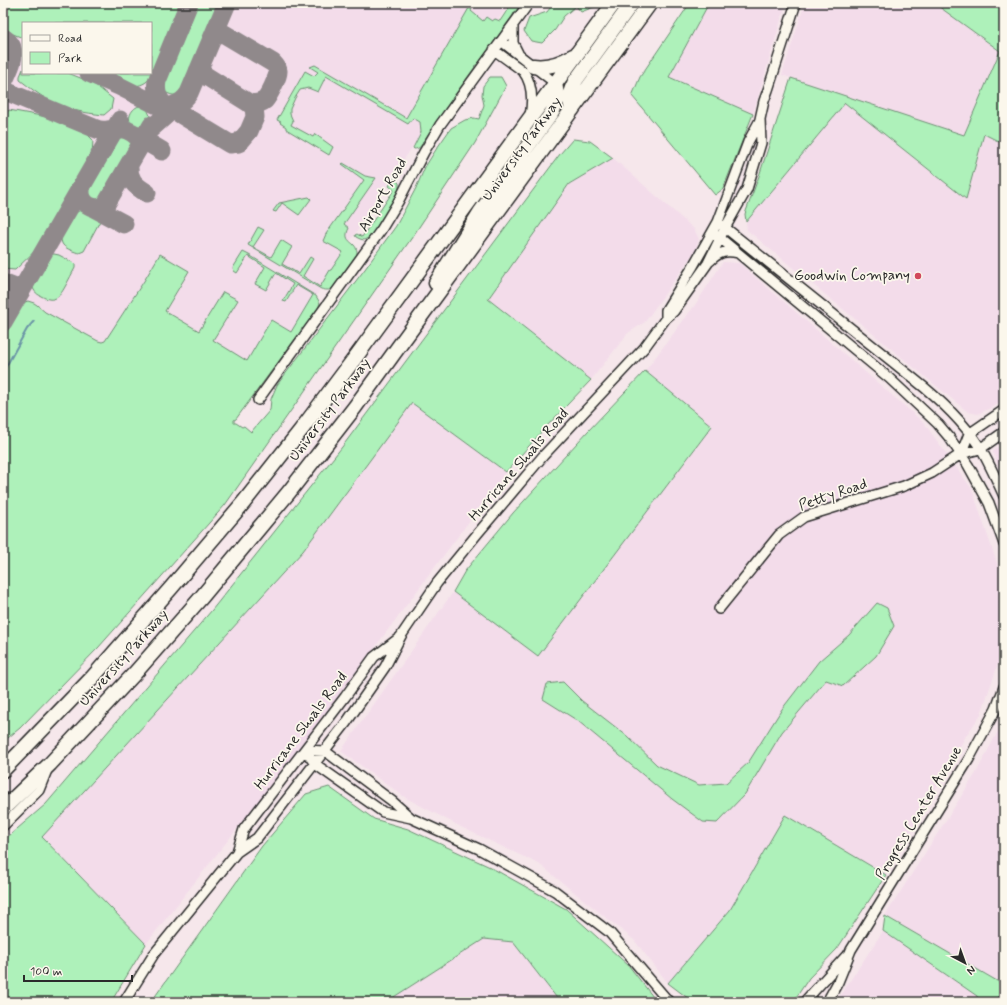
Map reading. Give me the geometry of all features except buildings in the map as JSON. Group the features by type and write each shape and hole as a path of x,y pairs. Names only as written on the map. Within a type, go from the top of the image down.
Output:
{"highway":[{"name":"University Parkway","path":"3,770 102,666 244,502 356,358 614,3"},
{"path":"572,110 569,100 570,90 632,3"},
{"name":"University Parkway","path":"3,809 50,764 140,667 200,599 322,450 650,3"},
{"path":"533,66 547,67 555,65 577,54"},
{"path":"402,342 417,313 481,211 557,104 555,83"}],"street":[{"name":"Airport Road","path":"258,400 381,230 440,125 529,3"},
{"name":"Hurricane Shoals Road","path":"722,225 734,213 747,189 761,143 760,119 764,101 796,3"},
{"path":"513,25 513,43 518,55"},
{"path":"501,41 555,83"},
{"path":"494,50 523,71 526,75 531,87 532,100 528,120"},
{"name":"Hurricane Shoals Road","path":"124,1002 154,954 237,852 257,838 325,751 386,667 400,636 437,583 543,456 644,348 666,318 674,311 708,263 717,235 722,225 748,142 760,119"},
{"path":"734,213 733,218 735,228 742,242"},
{"path":"722,225 933,394 947,408 980,449 1004,496"},
{"path":"717,235 889,378 938,424 961,454 989,503 1004,544"},
{"name":"Hurricane Shoals Road","path":"666,318 666,310 692,268 717,235"},
{"path":"708,263 717,254 728,252 738,253"},
{"path":"961,454 969,434 1004,410"},
{"name":"Petty Road","path":"719,609 779,535 804,517 904,486 932,473 961,454 980,449 1004,432"},
{"name":"Hurricane Shoals Road","path":"237,852 244,829 346,698 374,657 400,636"},
{"name":"Progress Center Avenue","path":"827,1002 838,982 851,950 969,759 996,709 1004,687"},
{"path":"305,750 325,751 392,801 411,818"},
{"path":"305,750 315,764 383,812 411,818 479,849 555,891 609,932 669,1002"},
{"path":"3,826 39,790 50,764"},
{"name":"Progress Center Avenue","path":"804,1002 851,950"}],"shaded area":[{"path":"3,3 511,3 491,28 331,270 306,314 3,687"},
{"path":"709,3 786,3 753,114 669,77"},
{"path":"805,3 934,3 1000,51 964,135 782,75"},
{"path":"845,103 965,198 984,134 1004,144 1004,401 978,414 968,412 747,230 746,222"},
{"path":"613,158 694,229 699,239 695,251 645,322 628,333 591,380 488,299 569,184"},
{"path":"723,262 739,263 924,423 972,489 999,569 1000,658 981,714 966,736 886,875 785,815 730,910 668,983 634,940 539,864 463,828 406,798 341,751 453,592 538,656 712,426 645,371 695,305"},
{"path":"412,403 506,472 343,690 240,825 146,944 42,837 303,551"},
{"path":"1004,440 1004,479 993,452"},
{"path":"1004,720 1004,985 885,916 976,773"},
{"path":"883,931 977,996 978,1002 836,1002"},
{"path":"484,939 513,942 560,1002 386,1002"}],"green space":[{"path":"3,3 183,3 152,75 145,83 135,86 108,74 152,74 152,22 22,22 22,38 3,30"},
{"path":"196,3 220,3 184,89 177,94 171,95 165,92 163,80"},
{"path":"512,3 522,3 514,12 478,64 474,66 475,67 419,148 413,148 421,132 420,122 413,118 408,124 326,76 318,92 308,88 300,90 290,109 290,114 293,121 291,125 313,137 315,134 333,147 329,155 286,129 286,127 280,123 281,122 277,120 305,71 314,76 318,72 310,67 315,65 406,118 469,8 472,9 471,11 483,21 486,17 492,21 495,19 500,21"},
{"path":"554,3 598,3 594,7 581,12 576,6 564,16 555,30 542,43 531,41 524,31 529,18 547,12"},
{"path":"690,3 709,3 669,77 753,114 723,189 715,195 632,96 640,77"},
{"path":"934,3 989,3 1004,9 1004,144 984,134 966,199 845,103 746,222 745,214 791,78 964,135 1000,51"},
{"path":"22,71 22,74 70,74 93,83 113,99 111,109 104,115 61,106 48,100 20,80"},
{"path":"490,77 501,77 506,86 475,143 413,236 225,505 98,648 20,728 3,742 3,335 22,303 28,301 34,303 45,312 98,341 105,341 160,254 189,271 165,311 199,331 223,292 238,300 213,340 247,361 271,320 291,332 313,295 296,285 286,302 283,301 293,284 276,273 266,290 255,284 265,267 248,256 237,273 234,271 233,268 243,252 249,255 316,296 320,303 304,328 301,329 234,420 234,423 242,427 244,426 251,432 270,410 271,399 277,385 396,226 425,167 451,128 465,120 474,118 479,119 484,105 482,95 483,86"},
{"path":"139,106 146,109 150,116 144,126 135,127 129,119 133,110"},
{"path":"9,110 47,117 85,132 93,140 92,155 40,246 15,270 3,269 3,117"},
{"path":"124,137 129,139 132,147 101,200 90,200 87,193 88,189 116,141"},
{"path":"573,139 590,141 613,158 569,184 488,299 591,380 544,429 506,472 412,403 303,551 42,837 146,944 111,1002 3,1002 3,841 46,804 212,610 342,447 560,154"},
{"path":"343,163 365,176 376,178 344,224 349,228 347,237 348,240 355,246 357,254 333,288 326,290 321,289 248,245 258,227 264,230 253,247 271,257 281,240 292,247 282,264 299,274 310,257 313,259 303,276 320,287 343,252 323,241 326,234 364,180 342,164"},
{"path":"394,178 399,183 399,189 390,206 370,237 364,240 356,237 355,235 357,234 362,237 394,190 389,186"},
{"path":"309,197 311,199 299,215 282,203 276,212 273,211 279,203"},
{"path":"82,210 100,221 84,251 79,253 64,246 61,240 61,235 72,216 78,211"},
{"path":"51,254 59,255 75,264 75,268 62,292 53,299 46,298 38,294 34,290 32,284 48,256"},
{"path":"645,371 712,426 538,656 453,592 465,571 513,513"},
{"path":"877,603 887,608 894,626 876,656 843,686 826,680 782,732 745,794 717,823 703,822 672,799 578,721 543,699 547,684 563,682 582,701 627,736 657,765 699,785 726,783 748,763 782,709 819,661 849,635"},
{"path":"329,787 374,819 408,829 490,867 566,909 629,966 657,1002 560,1002 513,942 484,939 386,1002 151,1002 262,846 306,794"},
{"path":"785,815 886,875 837,949 809,978 793,1002 693,1002 668,983 730,910"},
{"path":"885,916 1004,985 1004,1002 978,1002 977,996 883,931"}],"waterway":[{"path":"3,372 27,329 34,321"}],"taxiway":[{"path":"167,108 158,96 156,89 157,81 189,3"},
{"path":"91,74 157,105 171,106 179,103 189,93 227,3"},
{"path":"198,71 249,103 255,104 265,100 275,82 278,71 273,63 216,29"},
{"path":"3,83 13,57 10,43 4,38"},
{"path":"3,90 97,129 103,130 119,128 138,135 145,134 181,102"},
{"path":"163,106 177,112 230,144 239,143 249,131 255,117 254,107 249,103"},
{"path":"3,322 120,120"},
{"path":"81,188 82,198 87,205 99,208 106,204 152,125"},
{"path":"135,135 162,151"},
{"path":"129,165 131,179 139,188 147,193"},
{"path":"94,208 124,224"},
{"path":"3,283 21,290"}],"place":[{"name":"Goodwin Company","path":"918,276"}]}
